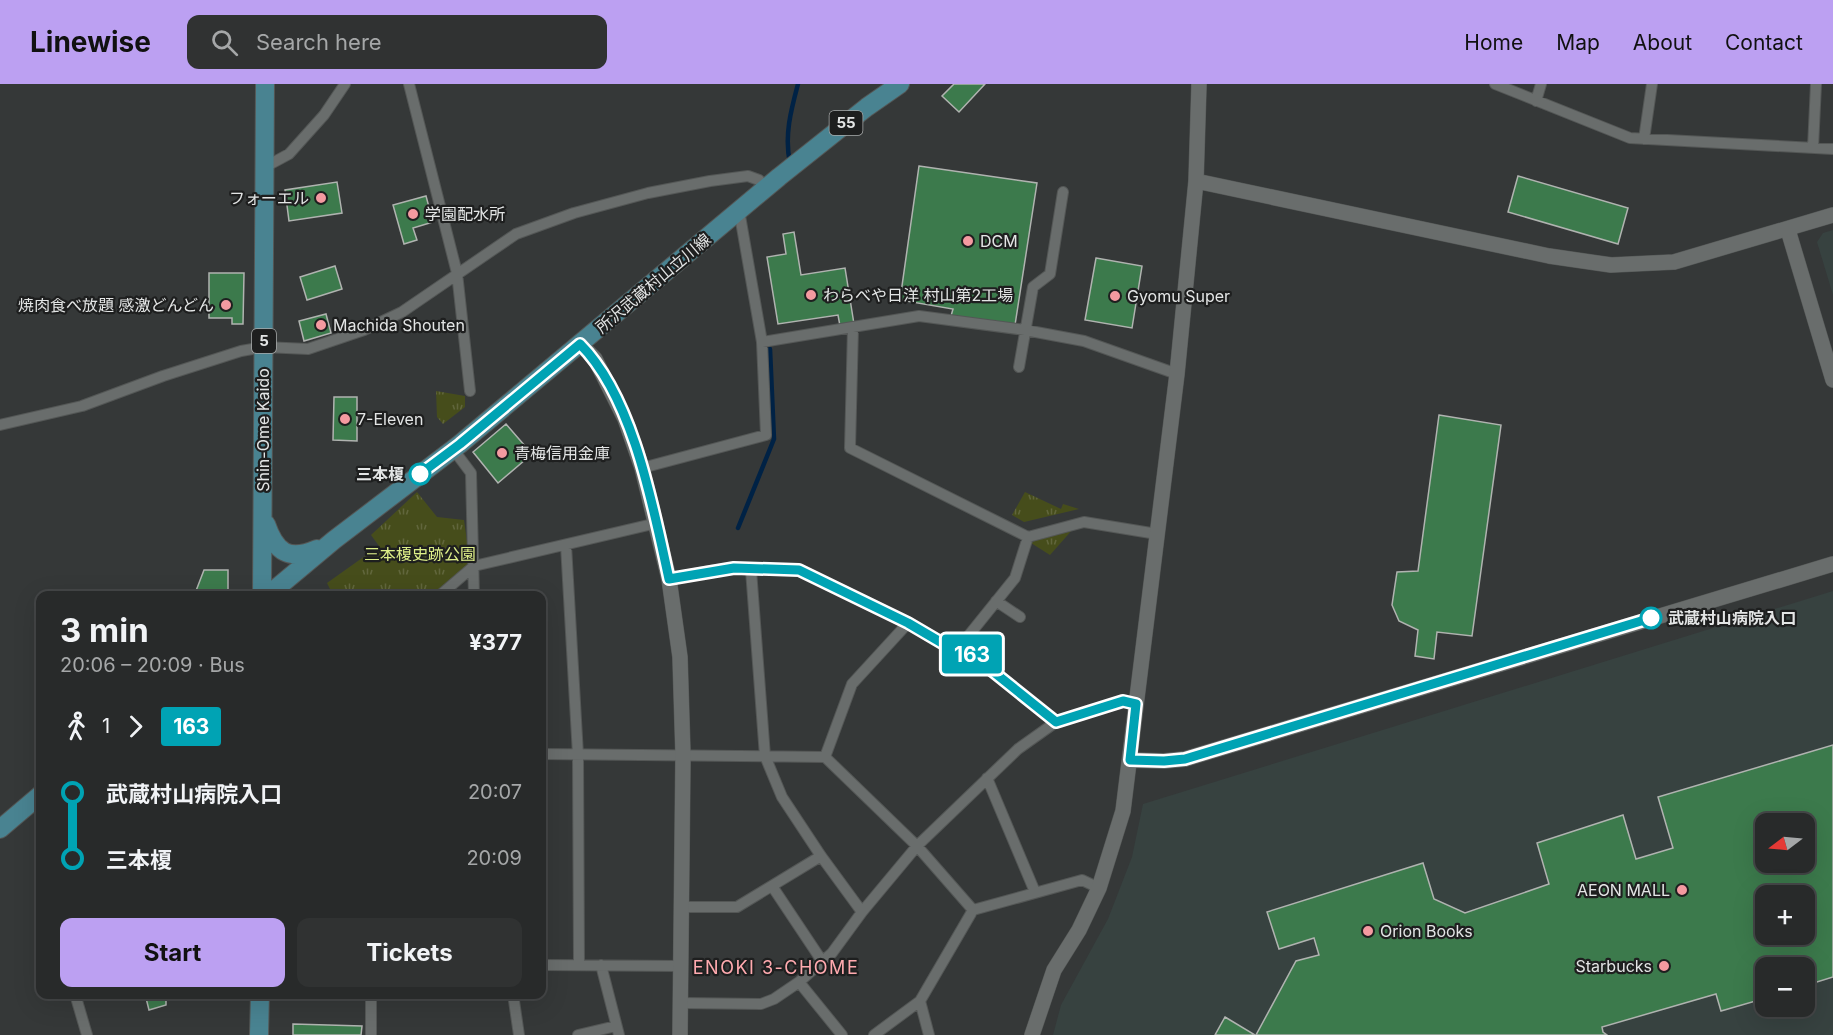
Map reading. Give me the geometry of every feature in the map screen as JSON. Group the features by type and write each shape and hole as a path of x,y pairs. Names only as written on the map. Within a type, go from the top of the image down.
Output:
{"main road":[{"name":"Shin-Ome Kaido","path":"262,591 264,84"},
{"name":"所沢武蔵村山立川線","path":"273,591 334,540 453,449 790,168 900,84"},
{"path":"263,514 271,539 283,551 291,554 299,555 334,540"},
{"path":"0,829 36,798"},
{"path":"259,1035 260,999"}],"street":[{"path":"263,168 289,154 324,115 345,84"},
{"path":"409,84 456,273 470,391"},
{"path":"1032,1035 1054,970 1079,930 1099,888 1123,811 1177,374 1196,181 1199,84"},
{"path":"1495,84 1630,138 1833,148"},
{"path":"1536,101 1541,84"},
{"path":"1644,139 1652,84"},
{"path":"1813,148 1816,84"},
{"path":"0,425 82,406 162,376 241,351 264,347 308,350 364,330 402,312 516,234 574,213 648,194 710,181 748,176 759,180 766,188"},
{"path":"1196,181 1549,256 1611,265 1674,262 1833,215"},
{"path":"1018,367 1034,287 1050,274 1063,192"},
{"path":"642,468 766,435 762,342 739,210"},
{"path":"1788,230 1833,380"},
{"path":"762,342 919,316 1025,330 1084,341 1177,374"},
{"path":"853,328 850,448 1028,537 1084,522 1157,534"},
{"path":"580,344 595,359 606,377 625,419 642,468 669,579 680,657 683,755 680,1035"},
{"path":"453,449 471,473 474,591"},
{"path":"445,591 474,566 657,523"},
{"path":"669,579 734,568 799,570 908,623 954,650 1015,578 1028,537"},
{"path":"566,545 578,755 579,965"},
{"path":"1130,760 1185,759 1833,564"},
{"path":"751,570 765,756 782,797 862,912"},
{"path":"996,601 1020,617"},
{"path":"825,757 852,684 908,623"},
{"path":"960,645 1056,722"},
{"path":"681,1003 761,1004 774,999 799,982 832,953 862,912 917,846 1018,749 1056,722 1123,701 1136,704"},
{"path":"546,754 825,757 917,846 973,910"},
{"path":"987,778 1035,892"},
{"path":"682,907 737,907 821,856"},
{"path":"874,1035 920,1001 973,910 1082,880 1099,888"},
{"path":"772,886 822,962"},
{"path":"546,965 682,966"},
{"path":"578,1035 617,1030 602,965"},
{"path":"799,982 842,1035"},
{"path":"76,999 87,1035"},
{"path":"371,999 371,1035"},
{"path":"514,999 519,1035"},
{"path":"920,1001 929,1035"}],"shaded area":[{"path":"1833,230 1833,295 1817,242 1823,233"},
{"path":"1833,591 1833,1035 1053,1035 1061,1005 1108,919 1132,857 1143,804"}],"green space":[{"path":"436,391 465,396 465,407 443,424 437,417"},
{"name":"三本榎史跡公園","path":"417,492 437,517 464,520 470,563 439,591 331,591 327,583 379,546 371,535"},
{"path":"1025,492 1061,509 1063,504 1079,509 1024,522 1012,515"},
{"path":"1073,529 1050,555 1031,543 1039,538"}],"building":[{"path":"954,84 985,84 959,112 942,96"},
{"name":"DCM","path":"919,166 1037,183 1015,325 951,316 953,309 900,300"},
{"path":"1518,176 1628,208 1618,244 1508,212"},
{"path":"337,182 342,213 289,221 285,190"},
{"name":"学園配水所","path":"426,196 433,222 413,228 417,240 404,244 393,205"},
{"name":"わらべや日洋 村山第2工場","path":"794,232 801,275 845,268 854,324 840,326 838,315 778,324 767,257 786,254 783,234"},
{"path":"1096,258 1142,266 1132,328 1085,320"},
{"path":"335,266 342,289 307,300 300,277"},
{"path":"209,273 244,273 243,324 232,324 232,318 209,318"},
{"path":"326,314 331,333 304,341 299,321"},
{"name":"7-Eleven","path":"334,397 357,397 357,441 333,440"},
{"path":"1439,415 1501,425 1472,636 1437,632 1434,659 1415,656 1418,630 1399,621 1392,605 1397,572 1418,571"},
{"path":"506,424 532,454 498,483 473,452"},
{"path":"204,570 228,570 228,591 196,591"},
{"name":"AEON MALL","path":"1833,745 1833,977 1815,983 1815,957 1755,957 1755,1001 1721,1011 1716,994 1602,1027 1603,1032 1607,1035 1256,1035 1296,961 1319,955 1314,938 1279,949 1267,912 1423,863 1434,899 1465,913 1549,884 1537,843 1623,815 1636,859 1673,848 1658,797"},
{"path":"146,999 166,999 166,1005 149,1010"},
{"path":"1225,1017 1255,1035 1215,1035"},
{"path":"293,1024 362,1026 361,1035 293,1035"}],"waterway":[{"path":"790,163 788,133 798,84"},
{"path":"738,528 774,439 770,349"}],"bus line":[{"name":"163","path":"420,474 460,444 580,344 595,359 606,377 625,419 647,486 669,579 734,568 799,570 854,595 954,650 960,645 1056,722 1123,701 1136,704 1130,760 1185,759 1651,618"}],"place":[{"name":"フォーエル","path":"321,198"},
{"name":"学園配水所","path":"413,214"},
{"name":"DCM","path":"968,241"},
{"name":"わらべや日洋 村山第2工場","path":"811,295"},
{"name":"Gyomu Super","path":"1115,296"},
{"name":"焼肉食べ放題 感激どんどん","path":"226,305"},
{"name":"Machida Shouten","path":"321,325"},
{"name":"7-Eleven","path":"345,419"},
{"name":"青梅信用金庫","path":"502,453"},
{"name":"三本榎","path":"420,474"},
{"name":"武蔵村山病院入口","path":"1651,618"},
{"name":"AEON MALL","path":"1682,890"},
{"name":"Orion Books","path":"1368,931"},
{"name":"Starbucks","path":"1664,966"}],"district":[{"name":"ENOKI 3-CHOME","path":"776,968"}]}
